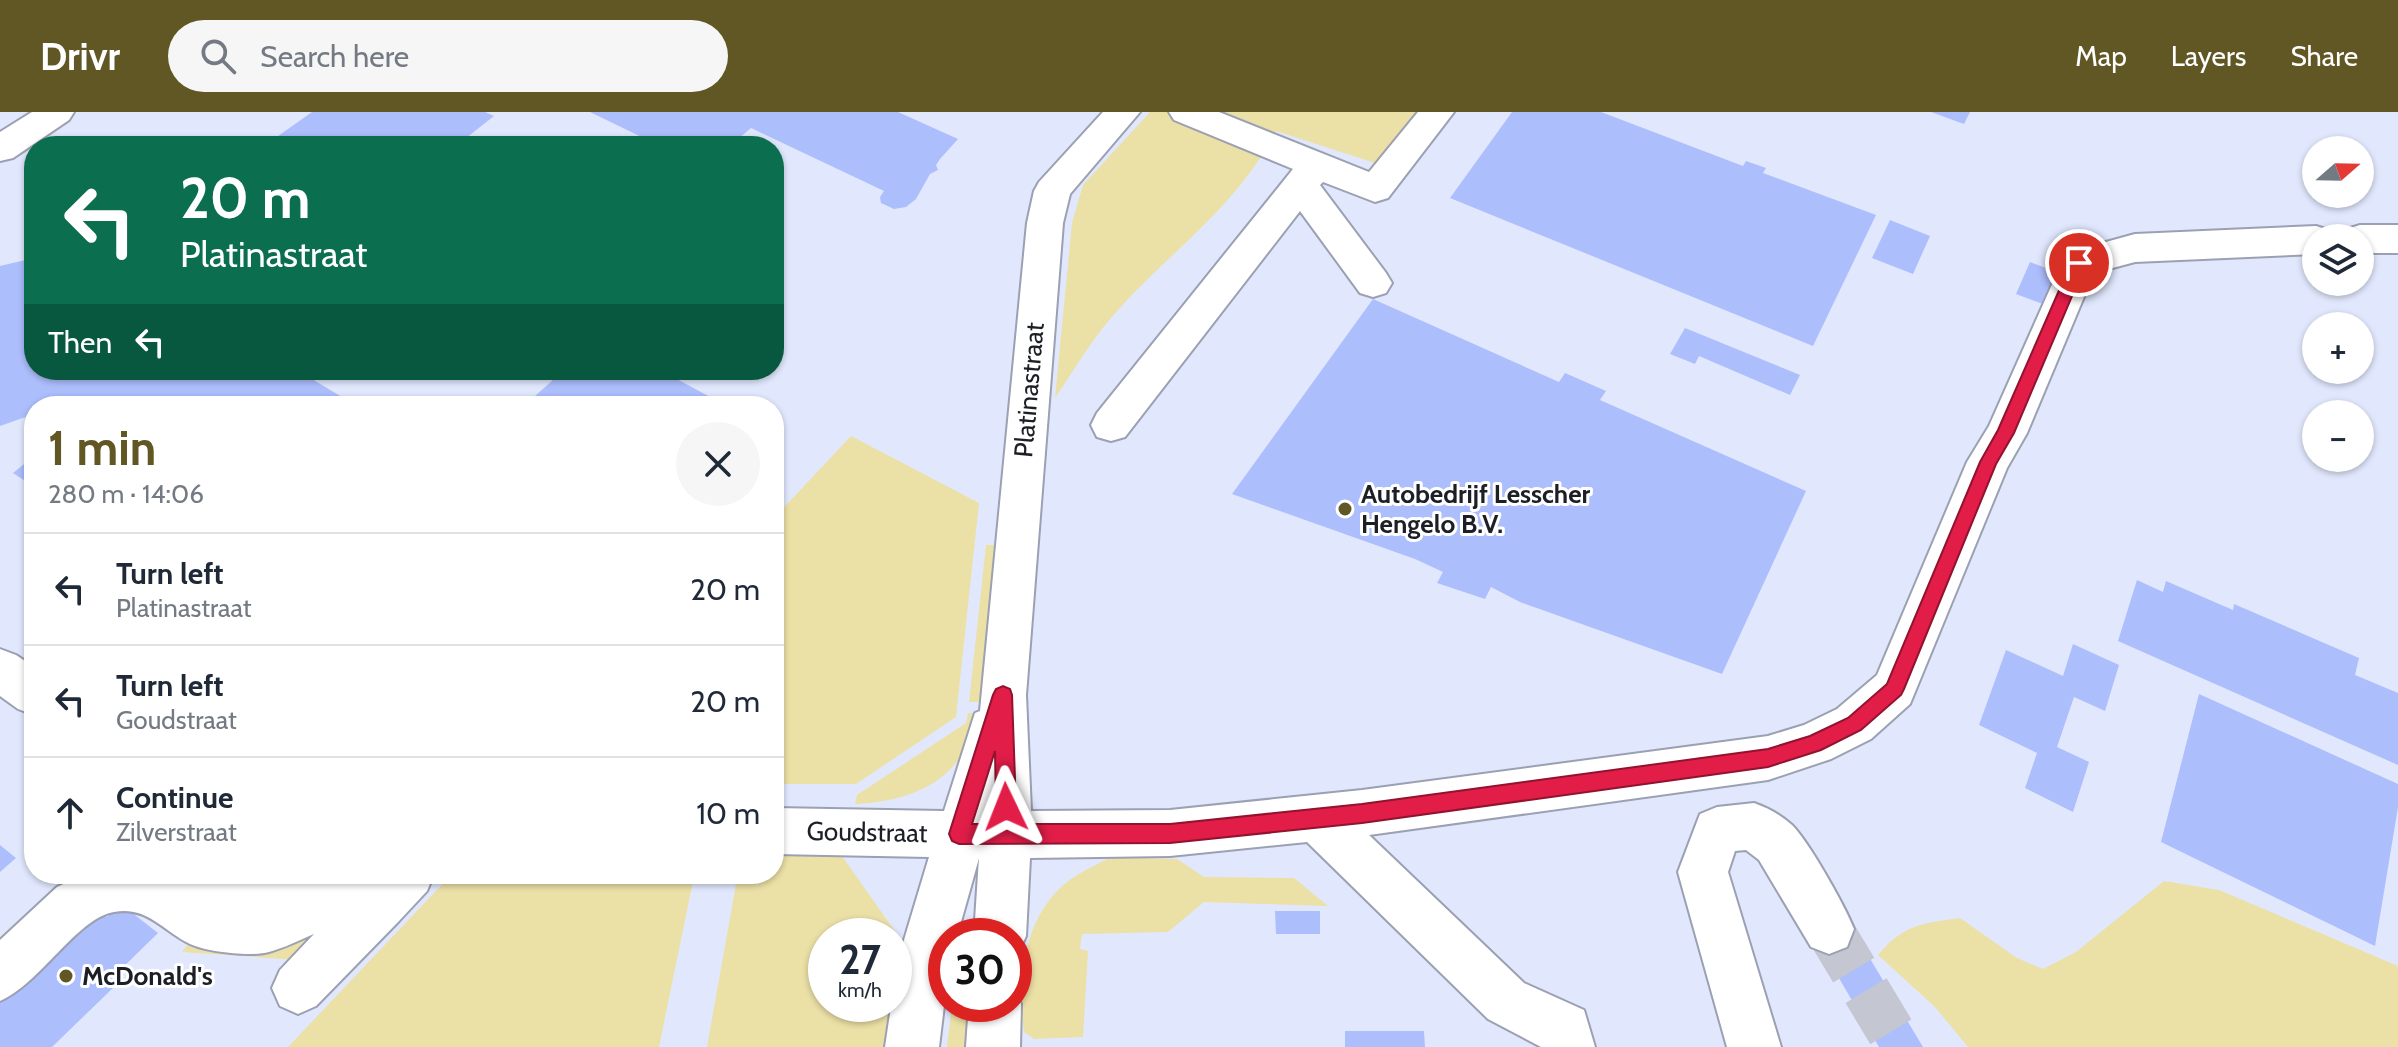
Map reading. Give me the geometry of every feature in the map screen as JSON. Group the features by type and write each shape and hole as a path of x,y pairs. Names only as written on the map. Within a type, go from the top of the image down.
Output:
{"street":[{"path":"0,149 57,112"},
{"name":"Platinastraat","path":"912,1047 924,960 983,835 1003,695 1045,223 1052,191 1072,165 1123,112"},
{"path":"1186,112 1308,175 1375,189 1437,112"},
{"path":"1308,175 1373,283"},
{"path":"1111,425 1308,175"},
{"path":"2374,239 2398,239"},
{"name":"Goudstraat","path":"784,831 983,835 1170,833 1317,818 1768,758 1814,744 1854,724 1894,689 1988,462 2006,433 2079,263 2135,248 2302,241"},
{"path":"0,669 24,687"},
{"path":"1317,818 1506,1001 1565,1029 1568,1047"},
{"path":"1754,1047 1703,872 1717,830 1754,826 1776,843 1829,929"},
{"name":"Platinastraat","path":"983,835 997,918"},
{"path":"0,975 75,904 112,887 152,887 205,925 266,928 376,893"},
{"path":"298,988 376,893"},
{"path":"993,1047 994,1022"}],"shaded area":[{"path":"0,112 2398,112 2398,1047 0,1047"},
{"path":"1150,112 1417,112 1378,164 1276,131 1259,159 1221,208 1103,327 1055,398 1072,223 1083,185"},
{"path":"851,436 979,503 956,717 856,784 784,784 784,507"},
{"path":"986,545 997,545 981,702 969,702"},
{"path":"968,713 980,713 963,754 950,770 935,782 899,798 855,804 857,795 966,723"},
{"path":"784,856 842,856 886,918 808,918 808,1022 890,1022 887,1047 707,1047 736,884 784,884"},
{"path":"1108,859 1177,859 1204,877 1294,878 1328,906 1204,902 1168,932 1082,934 1080,949 1088,951 1083,1037 1034,1039 1024,1032 1023,1022 1032,1022 1032,934 1038,918 1050,899 1066,883"},
{"path":"2164,881 2219,890 2398,966 2398,1047 1968,1047 1935,1007 1878,955 1905,931 1960,918 2017,958 2043,969 2076,952"},
{"path":"443,884 692,884 659,1047 288,1047"},
{"path":"329,915 298,960 182,952 192,939"},
{"path":"950,1022 980,1022 968,1047 947,1047"}],"building":[{"path":"312,112 485,112 494,116 469,136 278,136"},
{"path":"590,112 898,112 958,139 940,159 936,165 938,170 930,174 916,199 906,207 894,209 881,203 880,197 884,191 784,144 784,136 768,136 751,128 742,136 639,136"},
{"path":"1512,112 1601,112 1743,166 1746,161 1766,168 1763,173 1876,215 1813,346 1450,198"},
{"path":"1931,112 1970,112 1964,124"},
{"path":"1890,220 1930,236 1913,274 1872,258"},
{"path":"24,260 24,380 314,380 340,396 24,396 24,418 0,426 0,266"},
{"path":"2030,262 2064,275 2051,307 2016,294"},
{"path":"1373,299 1559,382 1565,373 1606,391 1600,400 1806,491 1722,674 1520,602 1491,587 1485,599 1437,583 1443,572 1415,559 1232,494"},
{"path":"1685,328 1800,375 1790,395 1699,356 1695,364 1670,354"},
{"path":"553,380 679,380 708,396 535,396"},
{"path":"24,464 24,480 13,473"},
{"path":"2137,580 2163,592 2166,581 2233,610 2234,604 2359,658 2355,675 2398,693 2398,765 2118,641"},
{"path":"2073,644 2119,665 2105,711 2074,697 2057,747 2089,762 2073,812 2025,788 2037,753 1979,725 2006,650 2063,676"},
{"path":"2199,694 2398,784 2398,807 2375,946 2161,842"},
{"path":"0,845 16,858 0,872"},
{"name":"McDonald's","path":"121,904 158,933 108,982 114,987 52,1047 0,1047 0,993 98,910 107,917"},
{"path":"1275,911 1320,911 1320,934 1276,934"},
{"path":"1848,922 1923,1047 1879,1047 1814,935"},
{"path":"1345,1031 1424,1031 1425,1047 1345,1047"}],"tunnel":[{"path":"1829,929 1900,1047"}],"place":[{"name":"Autobedrijf Lesscher Hengelo B.V.","path":"1345,509"},
{"name":"McDonald's","path":"66,976"}],"route":[{"path":"1006,807 1003,695 959,834 1170,833 1362,813 1768,758 1814,744 1854,724 1894,689 1988,462 2006,433 2079,263"}]}
